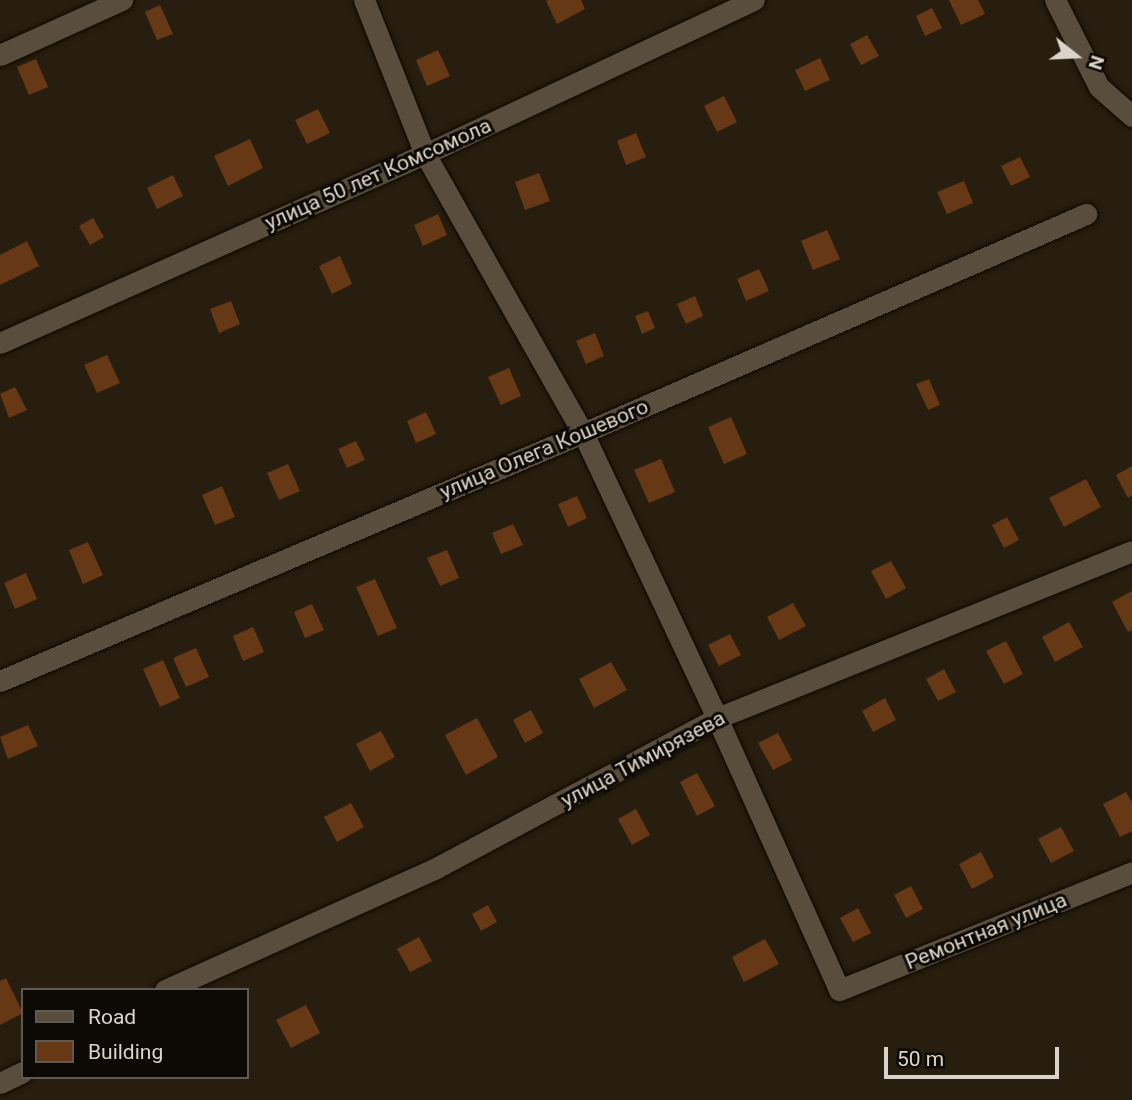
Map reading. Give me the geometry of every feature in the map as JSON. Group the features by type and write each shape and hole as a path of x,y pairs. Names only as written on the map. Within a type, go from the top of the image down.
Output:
{"street":[{"path":"0,55 122,0"},
{"path":"365,0 425,154 583,433 717,718"},
{"name":"улица 50 лет Комсомола","path":"0,342 425,154 754,0"},
{"path":"1055,0 1099,87 1132,117"},
{"name":"улица Олега Кошевого","path":"0,681 583,433 1086,214"},
{"name":"улица Тимирязева","path":"169,988 436,868 717,718 1132,551"},
{"name":"Ремонтная улица","path":"717,718 839,990 1132,872"},
{"path":"0,1083 21,1073"}],"building":[{"path":"581,0 585,9 557,24 546,1"},
{"path":"949,0 978,0 985,14 961,25"},
{"path":"160,5 173,34 157,40 145,12"},
{"path":"932,8 942,28 925,36 916,16"},
{"path":"867,35 879,56 861,65 850,44"},
{"path":"438,50 450,76 427,86 416,60"},
{"path":"820,58 830,80 805,91 795,70"},
{"path":"36,59 48,87 29,95 17,67"},
{"path":"724,96 737,122 717,132 704,106"},
{"path":"318,109 330,133 307,144 295,120"},
{"path":"636,133 646,157 626,165 617,141"},
{"path":"250,139 263,168 228,186 214,156"},
{"path":"1020,157 1030,177 1011,186 1001,166"},
{"path":"539,173 550,201 525,210 515,182"},
{"path":"173,175 183,196 157,209 147,188"},
{"path":"964,181 973,203 947,214 937,192"},
{"path":"438,214 447,235 423,246 414,225"},
{"path":"93,218 104,237 90,245 79,226"},
{"path":"827,230 840,259 813,270 801,241"},
{"path":"27,241 39,266 0,285 0,255"},
{"path":"340,256 352,284 332,294 319,266"},
{"path":"759,269 769,291 746,301 737,279"},
{"path":"695,296 703,316 686,324 677,304"},
{"path":"231,301 240,324 219,333 210,309"},
{"path":"648,311 655,328 642,334 635,316"},
{"path":"595,333 604,356 586,364 576,341"},
{"path":"107,355 120,383 97,393 84,365"},
{"path":"509,368 521,396 501,405 488,377"},
{"path":"929,379 940,405 928,410 916,384"},
{"path":"15,387 27,410 9,418 0,394"},
{"path":"426,412 436,434 416,443 407,421"},
{"path":"731,417 747,454 724,464 708,427"},
{"path":"356,441 365,460 347,468 338,449"},
{"path":"661,459 675,492 649,503 634,470"},
{"path":"288,464 300,491 279,500 267,473"},
{"path":"1132,466 1132,495 1128,498 1116,475"},
{"path":"1086,479 1101,507 1064,527 1049,498"},
{"path":"222,486 235,517 215,525 202,495"},
{"path":"577,496 587,518 568,527 558,504"},
{"path":"1007,517 1019,540 1004,548 992,525"},
{"path":"513,524 523,545 501,554 492,533"},
{"path":"88,542 103,575 83,584 69,550"},
{"path":"447,550 459,578 440,586 427,558"},
{"path":"891,561 906,588 886,599 871,571"},
{"path":"26,573 37,599 15,609 4,583"},
{"path":"375,579 397,628 378,636 356,587"},
{"path":"1132,591 1132,630 1128,632 1112,602"},
{"path":"793,603 806,626 779,640 767,617"},
{"path":"312,604 324,630 305,638 294,612"},
{"path":"1069,622 1083,647 1055,662 1042,637"},
{"path":"253,627 264,652 243,661 233,636"},
{"path":"730,634 741,655 719,666 708,645"},
{"path":"1006,641 1023,674 1004,684 986,651"},
{"path":"196,648 209,677 186,687 173,658"},
{"path":"163,660 180,698 160,707 143,669"},
{"path":"611,662 627,690 594,708 579,679"},
{"path":"944,669 956,692 938,701 926,679"},
{"path":"885,698 896,720 873,732 862,711"},
{"path":"531,710 543,733 525,743 513,720"},
{"path":"477,718 498,757 466,775 445,735"},
{"path":"28,725 38,746 8,759 0,737"},
{"path":"381,731 395,757 370,771 356,744"},
{"path":"778,733 792,760 773,770 758,743"},
{"path":"697,773 715,806 697,816 680,782"},
{"path":"1126,792 1132,802 1132,831 1120,837 1103,804"},
{"path":"351,803 364,827 337,842 324,817"},
{"path":"636,809 650,835 632,845 618,819"},
{"path":"1061,827 1074,851 1051,863 1038,839"},
{"path":"981,852 994,877 972,889 959,864"},
{"path":"911,886 923,909 906,918 894,895"},
{"path":"488,905 497,922 481,931 472,914"},
{"path":"858,908 871,933 853,942 840,918"},
{"path":"419,937 432,961 410,972 397,949"},
{"path":"765,939 779,964 744,982 732,957"},
{"path":"6,978 21,1014 0,1025 0,981"},
{"path":"306,1005 320,1033 291,1048 276,1020"}]}
